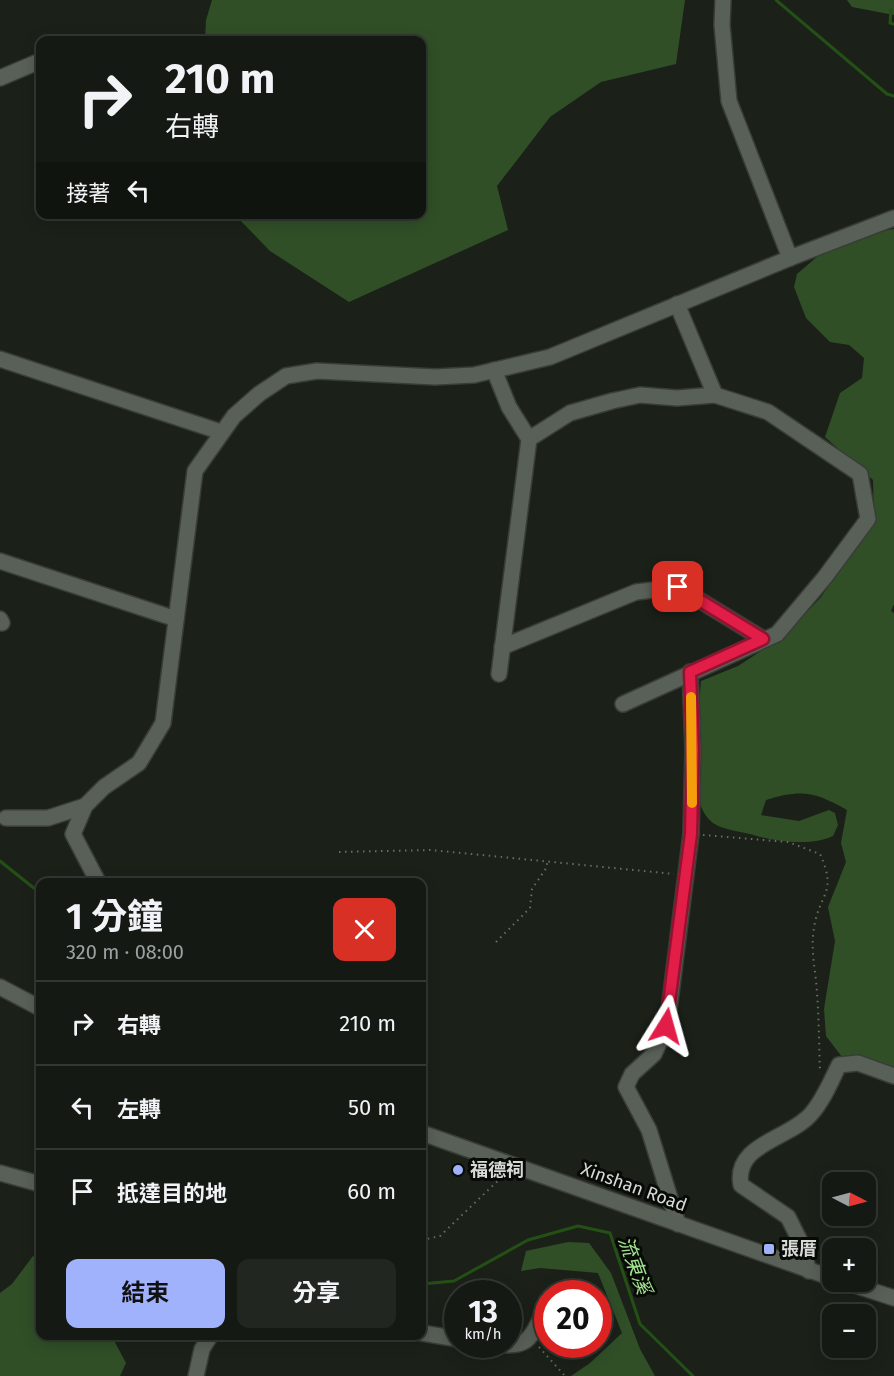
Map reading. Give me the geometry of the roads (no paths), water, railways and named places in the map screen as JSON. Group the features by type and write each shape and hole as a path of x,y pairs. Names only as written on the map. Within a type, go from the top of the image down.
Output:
{"street":[{"path":"723,0 722,25 729,101 790,258"},
{"path":"0,78 36,63"},
{"path":"74,841 73,834 85,806 104,787 139,763 163,723 195,471 234,416 285,376 317,371 435,377 474,375 550,357 790,258 894,218"},
{"path":"677,304 715,395"},
{"path":"0,359 221,432"},
{"path":"494,370 509,407 529,439 499,674"},
{"path":"529,439 570,413 612,401 640,395 677,398 715,395 768,411 860,474 868,519 825,577 777,634 623,704"},
{"path":"0,561 176,619"},
{"path":"502,647 636,592 678,587 763,639"},
{"path":"678,1224 649,1130 627,1087 632,1074 654,1054 666,1026 691,834 693,749 690,672"},
{"path":"6,818 48,818 85,806"},
{"path":"48,818 74,841 96,878"},
{"path":"0,987 36,1006"},
{"path":"809,1271 800,1241 788,1217 741,1185 739,1175 744,1158 801,1124 812,1114 839,1065 858,1063 894,1076"},
{"name":"Xinshan Road","path":"426,1134 822,1275"},
{"path":"0,1173 36,1183"},
{"path":"876,1292 894,1298"},
{"path":"522,1344 531,1338 534,1332"},
{"path":"426,1335 444,1337"},
{"path":"196,1376 200,1340"},
{"path":"199,1359 208,1340"}],"waterway":[{"path":"776,0 887,94 894,96"},
{"path":"891,9 890,23 894,24"},
{"name":"流東溪","path":"0,861 36,890"},
{"name":"流東溪","path":"426,1284 454,1281 528,1240 578,1226 610,1233 640,1324 693,1376"}],"place":[{"name":"福德祠","path":"458,1170"},
{"name":"張厝","path":"769,1249"}]}
